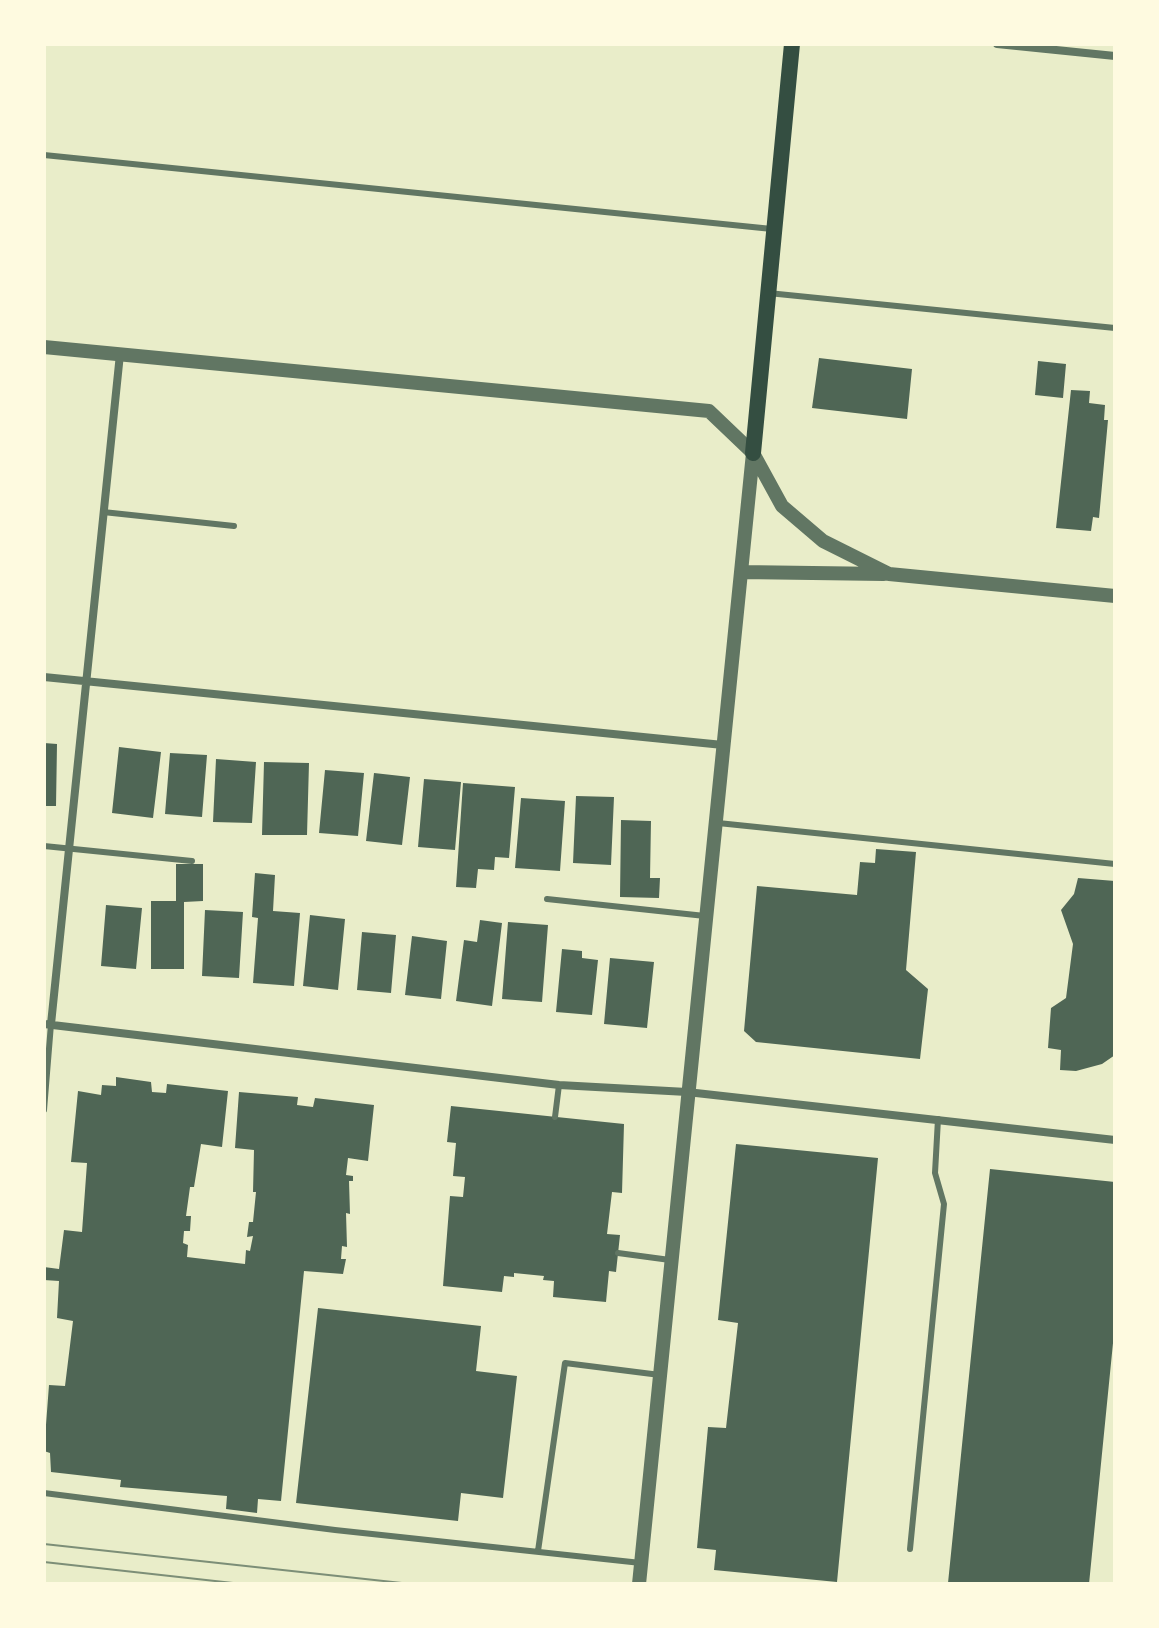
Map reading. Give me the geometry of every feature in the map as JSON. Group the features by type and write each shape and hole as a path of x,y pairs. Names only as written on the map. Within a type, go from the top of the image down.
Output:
{"main road":[{"path":"753,453 792,44"}],"street":[{"path":"997,44 1115,56"},
{"path":"44,347 709,411 753,453 782,506 823,541 889,574"},
{"path":"120,354 48,1024 559,1085 687,1092 1115,1140"},
{"path":"639,1584 753,453"},
{"path":"741,572 889,574 1115,596"},
{"path":"44,677 723,745"}],"lane":[{"path":"44,155 775,229"},
{"path":"768,293 1115,328"},
{"path":"103,512 234,526"},
{"path":"714,823 1115,864"},
{"path":"44,846 192,861"},
{"path":"547,899 705,916"},
{"path":"44,1110 48,1024"},
{"path":"555,1117 559,1085"},
{"path":"910,1549 944,1204 935,1173 938,1119"},
{"path":"618,1253 671,1260"},
{"path":"538,1551 565,1363 660,1375"},
{"path":"44,1493 335,1530 641,1563"}],"building":[{"path":"819,358 912,369 907,419 812,408"},
{"path":"1038,361 1066,364 1063,398 1035,395"},
{"path":"1071,390 1090,391 1089,403 1105,405 1104,420 1108,420 1099,518 1093,517 1091,531 1056,528"},
{"path":"44,743 57,744 56,806 44,806"},
{"path":"119,747 161,752 153,818 112,813"},
{"path":"170,753 207,755 202,817 165,814"},
{"path":"216,759 256,762 252,823 213,822"},
{"path":"264,762 309,763 307,835 262,835"},
{"path":"325,770 364,773 358,836 319,833"},
{"path":"374,773 410,777 402,845 366,841"},
{"path":"424,779 461,782 455,850 418,847"},
{"path":"463,783 515,787 509,858 495,857 494,870 478,869 476,888 456,887"},
{"path":"576,796 614,797 611,865 573,863"},
{"path":"521,798 565,801 560,871 515,868"},
{"path":"621,820 651,821 650,878 660,878 659,898 620,897"},
{"path":"876,849 916,852 906,970 928,989 920,1059 756,1042 744,1031 757,886 857,895 860,862 875,863"},
{"path":"176,864 203,864 203,901 184,902 184,969 151,969 151,901 176,901"},
{"path":"255,873 275,875 273,911 300,913 294,986 253,983 258,918 252,917"},
{"path":"1078,878 1115,881 1115,1055 1102,1064 1076,1071 1060,1070 1061,1050 1048,1048 1051,1008 1066,998 1073,944 1061,910 1074,894"},
{"path":"106,905 142,908 136,969 101,966"},
{"path":"205,910 243,912 239,978 202,976"},
{"path":"310,915 345,919 338,990 303,986"},
{"path":"480,920 502,923 492,1006 456,1001 464,940 477,942"},
{"path":"508,922 548,925 542,1002 502,999"},
{"path":"362,932 396,935 391,993 357,990"},
{"path":"412,936 447,941 441,999 405,995"},
{"path":"562,949 582,951 582,958 598,960 592,1015 556,1012"},
{"path":"610,958 654,962 647,1028 604,1024"},
{"path":"116,1077 151,1082 152,1092 166,1093 167,1084 228,1091 222,1147 201,1144 186,1216 191,1216 190,1231 184,1231 183,1243 188,1245 187,1257 245,1264 246,1250 250,1251 253,1236 247,1237 249,1222 253,1222 256,1192 253,1192 254,1150 235,1148 239,1092 298,1097 297,1105 313,1107 315,1098 374,1105 368,1161 348,1158 346,1175 353,1176 353,1181 349,1181 350,1214 346,1213 347,1247 342,1246 341,1259 346,1259 343,1274 304,1271 281,1501 258,1499 257,1513 226,1509 227,1496 120,1487 121,1480 51,1472 50,1453 44,1451 49,1385 65,1386 73,1321 57,1318 59,1281 44,1280 44,1267 59,1269 64,1230 82,1232 87,1163 71,1162 78,1091 101,1095 102,1085 116,1086"},
{"path":"451,1106 624,1124 622,1193 612,1192 607,1234 620,1235 616,1272 609,1271 606,1302 553,1297 554,1281 543,1280 544,1276 514,1273 514,1277 504,1276 502,1292 443,1286 450,1196 463,1197 465,1177 453,1176 456,1143 447,1142"},
{"path":"736,1144 878,1158 837,1582 714,1570 716,1550 697,1548 708,1427 726,1428 738,1323 718,1320"},
{"path":"990,1169 1115,1182 1115,1323 1089,1584 948,1583"},
{"path":"318,1308 481,1326 476,1371 517,1376 503,1498 461,1493 458,1521 296,1503"}],"tram line":[{"path":"44,1544 411,1584"},
{"path":"44,1562 242,1584"}]}
